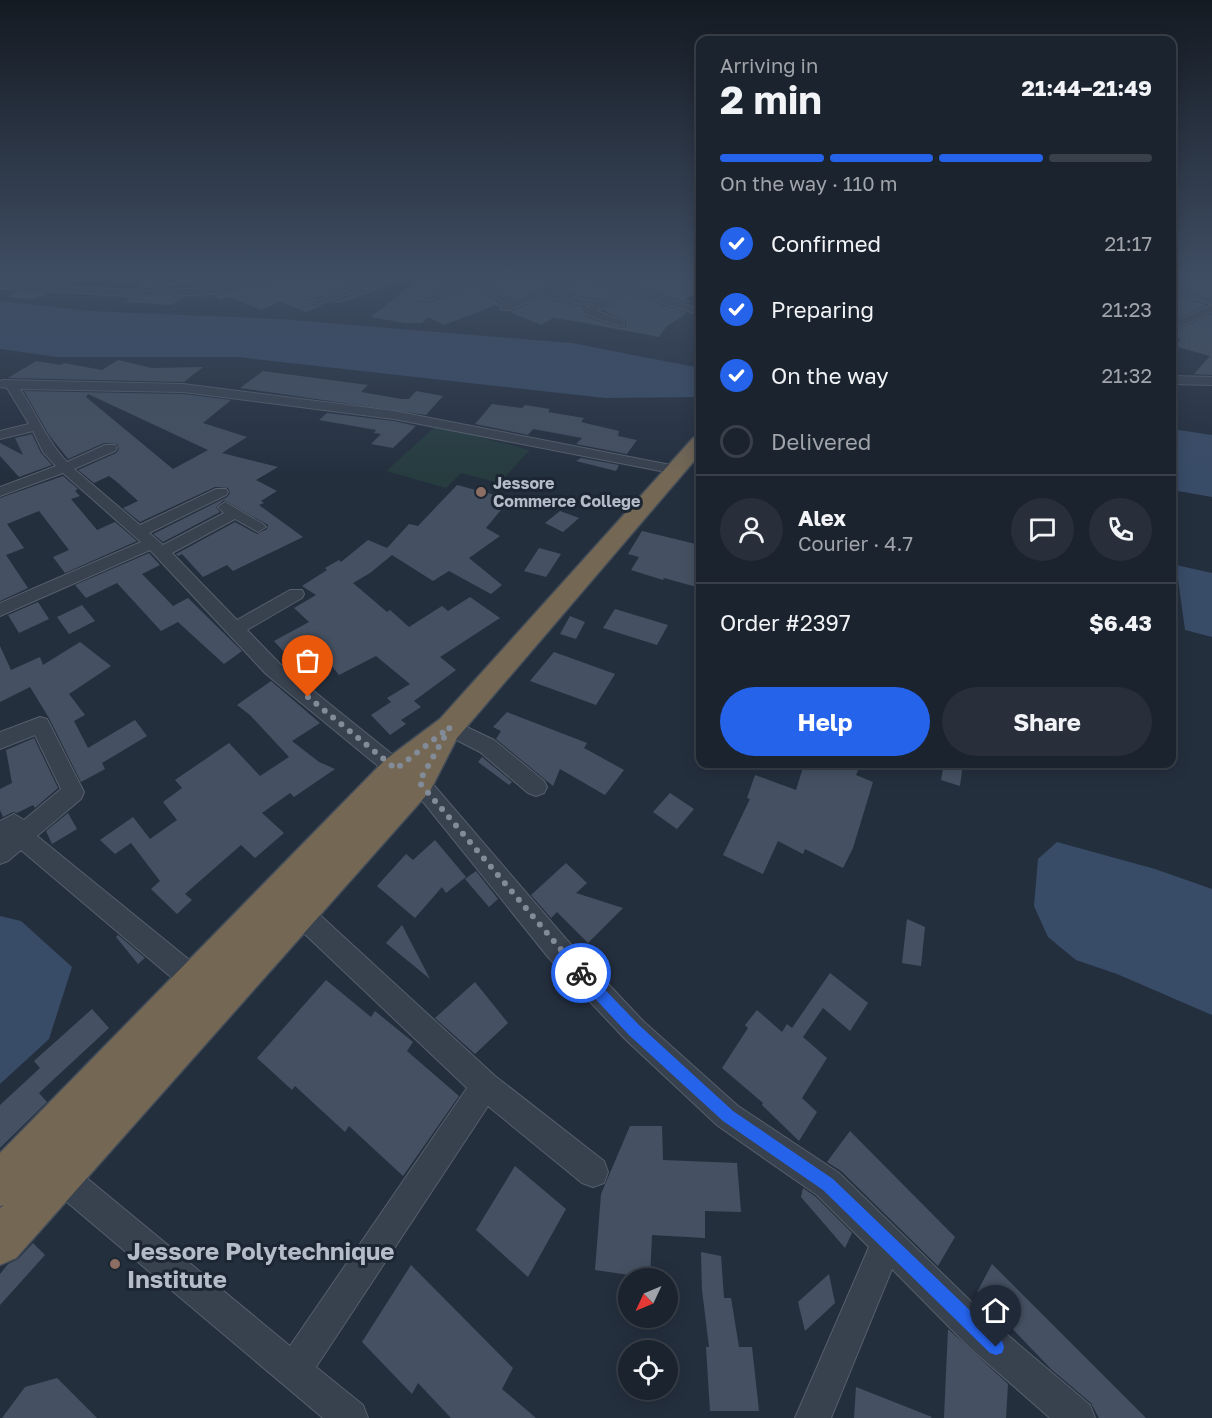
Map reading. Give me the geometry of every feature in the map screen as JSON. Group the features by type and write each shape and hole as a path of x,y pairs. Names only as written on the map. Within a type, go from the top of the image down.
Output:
{"highway":[{"path":"0,1242 300,912 407,776 696,447"},
{"path":"0,1184 194,980 407,776"}],"street":[{"path":"1176,380 1212,381"},
{"path":"5,384 37,426 50,452 151,542 273,669 407,776 557,948 634,1030 728,1116 828,1184 979,1333 1077,1418"},
{"path":"5,384 183,388 394,415 676,470"},
{"path":"0,435 37,426"},
{"path":"0,492 110,448"},
{"path":"151,542 215,495 235,513 258,527"},
{"path":"0,610 151,542 235,513"},
{"path":"235,629 297,594"},
{"path":"0,741 40,725 73,792 10,835 0,854"},
{"path":"450,727 487,746 536,787"},
{"path":"10,835 194,980"},
{"path":"300,912 485,1086 593,1172"},
{"path":"293,1371 485,1086"},
{"path":"60,1176 350,1418"},
{"path":"813,1418 887,1242"}],"green space":[{"path":"436,426 530,450 499,483 461,473 446,488 386,471"}],"water":[{"path":"0,343 573,343 696,367 696,397 605,398 237,357 57,357 0,349"},
{"path":"1176,430 1212,435 1212,497 1176,491"},
{"path":"1176,565 1212,573 1212,637 1185,630"},
{"path":"1057,842 1155,869 1212,889 1212,1015 1117,974 1076,960 1048,937 1034,906 1038,859"},
{"path":"0,916 21,921 72,967 49,1039 0,1084"}],"building":[{"path":"1212,343 1212,375 1194,374 1210,356 1176,347 1176,344"},
{"path":"118,360 152,368 203,367 184,382 8,378 36,361 61,365 64,363 102,370"},
{"path":"263,371 368,385 361,392 402,399 409,399 416,391 443,396 426,415 240,388"},
{"path":"24,391 183,394 231,400 203,423 247,437 222,453 278,467 256,480 277,491 261,501 264,503 259,505 303,537 233,571 227,565 203,577 182,554 178,556 176,554 235,522 257,534 267,529 268,525 224,500 216,507 220,512 163,542 153,534 227,497 230,493 228,488 215,487 140,522 123,508 138,501 117,482 109,476 94,483 78,470 116,453 119,449 117,444 104,443 68,459 49,435","holes":["88,394 208,450 173,469 86,397"]},
{"path":"492,404 522,408 525,405 550,409 548,412 584,418 581,422 619,431 618,436 637,440 627,454 576,444 582,438 533,429 528,435 475,424"},
{"path":"327,413 416,426 393,448 371,444 381,434 374,433 376,430 319,420"},
{"path":"32,434 41,453 52,465 19,477 0,456 0,443 23,455 15,438"},
{"path":"581,458 619,465 616,471 576,461"},
{"path":"63,476 78,489 75,491 80,496 71,499 97,530 115,522 137,541 65,573 53,557 69,550 39,511 7,524 24,548 6,555 28,588 0,601 0,498"},
{"path":"457,485 510,499 486,528 500,536 469,558 502,585 491,594 449,571 433,581 392,555 353,583 409,627 442,606 448,611 470,597 500,618 440,657 456,670 414,701 421,707 401,720 406,724 390,735 371,715 391,702 387,698 410,684 376,656 339,675 321,652 297,666 274,641 309,622 294,608 316,595 302,586 327,570 325,568 339,560 341,562 368,540 387,548 409,524 418,526"},
{"path":"560,511 579,518 563,532 545,523"},
{"path":"642,531 696,544 696,587 631,570 639,557 628,554"},
{"path":"539,548 561,554 546,577 524,571"},
{"path":"149,553 160,565 142,574 173,606 188,598 242,651 224,664 178,622 161,631 117,583 86,598 75,585"},
{"path":"38,602 49,619 19,633 8,615"},
{"path":"82,605 95,621 69,634 57,617"},
{"path":"615,609 668,625 657,645 603,628"},
{"path":"570,616 585,622 576,639 560,634"},
{"path":"80,642 111,666 69,694 85,715 74,721 88,748 135,720 147,736 102,763 105,769 81,782 49,718 30,687 0,702 0,646 11,670 40,657 43,665"},
{"path":"554,652 615,674 596,705 530,681"},
{"path":"271,681 320,723 292,741 319,762 335,769 294,797 290,793 262,813 284,833 255,858 241,845 185,894 192,900 177,914 151,889 160,881 131,843 115,854 100,840 133,817 150,839 177,820 163,802 182,788 175,780 229,743 260,776 289,757 250,715 237,705"},
{"path":"507,712 587,743 584,748 624,770 605,795 560,769 553,786 496,739 501,731 493,727"},
{"path":"34,738 58,788 35,808 33,805 3,817 0,810 0,789 12,783 6,750"},
{"path":"482,757 512,782 509,785 478,762"},
{"path":"803,768 859,768 856,775 873,782 853,848 843,868 805,849 803,854 778,841 763,874 723,855 750,799 747,798 755,775 796,790"},
{"path":"943,768 962,768 960,786 941,780"},
{"path":"670,793 694,809 677,829 653,812"},
{"path":"68,813 77,829 52,844 46,831"},
{"path":"435,840 466,877 446,893 442,887 415,918 377,886 406,854 413,860"},
{"path":"566,863 587,883 576,893 623,908 588,943 557,912 551,918 531,895"},
{"path":"476,871 498,899 489,907 465,879"},
{"path":"907,919 925,927 921,966 902,963"},
{"path":"402,925 430,979 386,943"},
{"path":"118,935 145,958 138,964 116,937"},
{"path":"830,973 868,1003 850,1031 823,1008 803,1037 827,1058 802,1098 817,1112 799,1141 762,1105 763,1103 722,1068 748,1028 745,1025 757,1010 782,1032 787,1024 792,1028"},
{"path":"326,980 371,1017 375,1011 413,1042 407,1051 459,1096 403,1176 349,1126 345,1132 295,1086 292,1090 257,1058"},
{"path":"475,982 508,1023 475,1054 435,1018"},
{"path":"92,1009 109,1028 39,1093 47,1102 0,1148 0,1105 40,1068 34,1061"},
{"path":"630,1126 662,1126 663,1160 737,1163 741,1212 705,1211 705,1238 652,1235 650,1268 618,1268 618,1273 595,1270 601,1194"},
{"path":"850,1131 955,1237 938,1266 841,1171 827,1162"},
{"path":"515,1166 566,1209 528,1277 476,1230"},
{"path":"803,1188 816,1197 852,1233 845,1248 801,1197"},
{"path":"33,1243 45,1255 0,1305 0,1274 8,1264 18,1259"},
{"path":"701,1252 721,1256 724,1298 731,1298 739,1347 752,1347 759,1411 710,1411 706,1347 709,1347 702,1290"},
{"path":"992,1264 1146,1418 1099,1418 1091,1403 1051,1369 977,1292"},
{"path":"411,1265 513,1368 502,1389 536,1418 451,1418 418,1383 412,1394 362,1342"},
{"path":"829,1274 835,1303 805,1331 798,1302"},
{"path":"948,1329 1008,1384 1006,1418 944,1418"},
{"path":"57,1378 97,1418 2,1418 25,1387"},
{"path":"856,1387 932,1417 854,1418"}],"way so far":[{"path":"308,697 396,769 450,727 419,782 557,948 581,973"}],"place":[{"name":"Jessore Commerce College","path":"481,492"},
{"name":"Jessore Polytechnique Institute","path":"115,1264"}],"route":[{"path":"581,973 634,1030 728,1116 828,1184 996,1347"}]}
